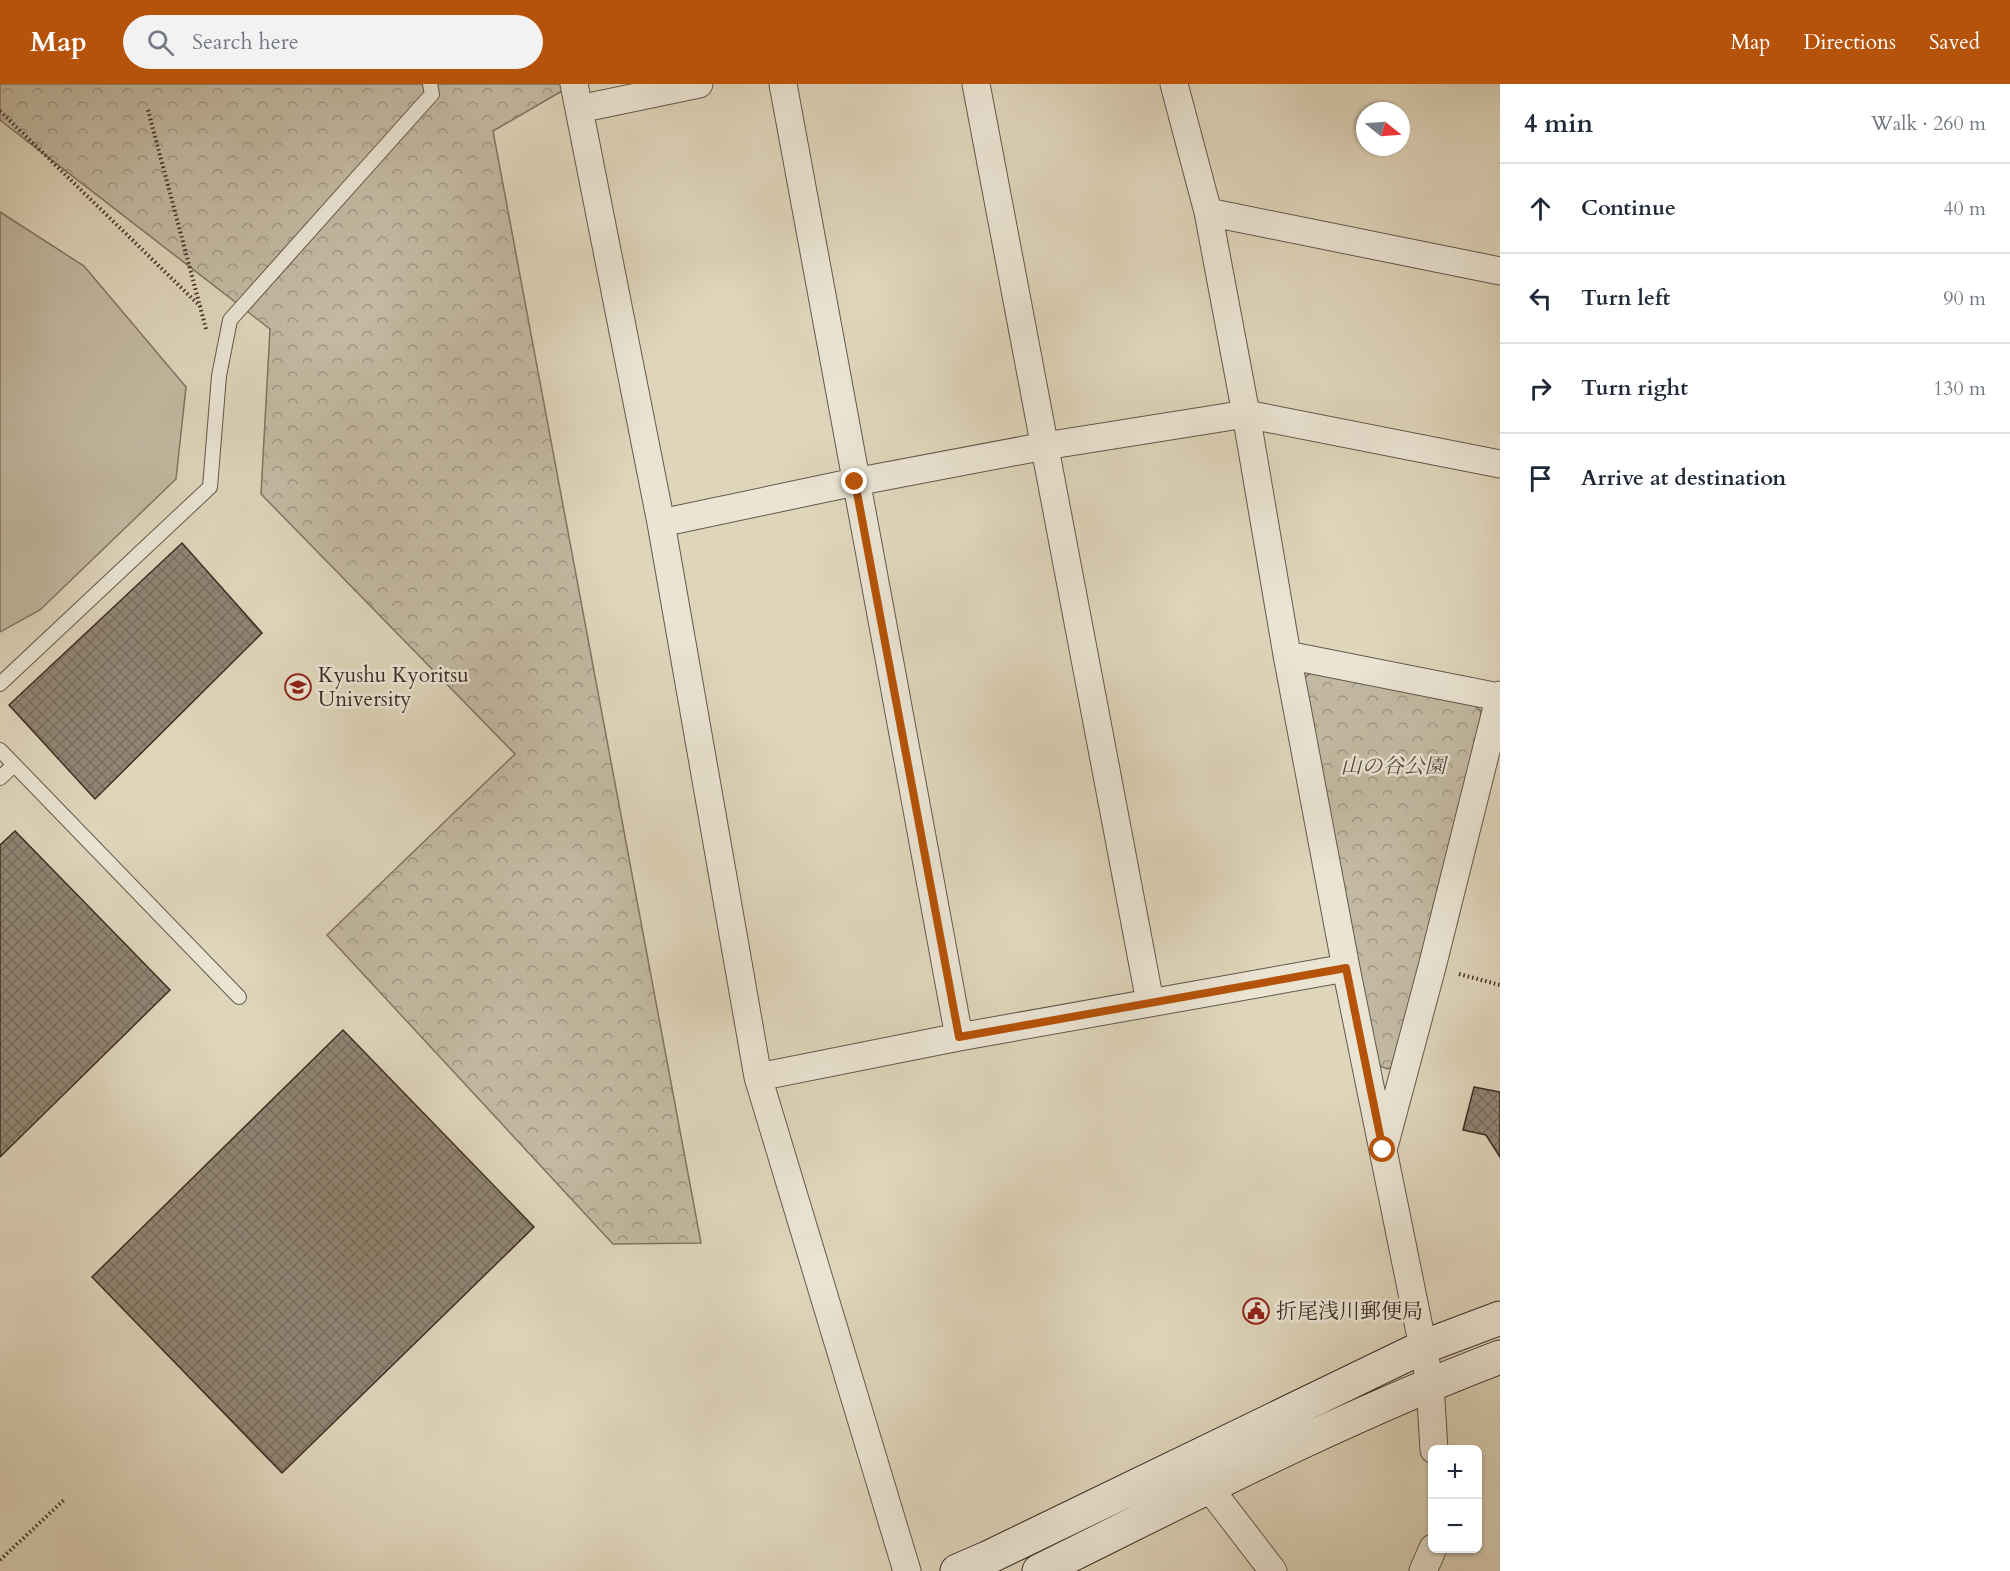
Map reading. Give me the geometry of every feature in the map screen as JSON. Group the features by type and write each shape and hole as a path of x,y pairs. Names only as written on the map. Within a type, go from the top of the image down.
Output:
{"street":[{"path":"699,84 576,97 661,523 758,1077 907,1571"},
{"path":"783,84 959,1037"},
{"path":"976,84 1150,1002"},
{"path":"1174,84 1208,212 1246,414 1287,655 1346,968 1430,1384 1434,1445"},
{"path":"1208,212 1500,271"},
{"path":"661,523 855,482 1045,446 1246,414 1500,464"},
{"path":"1287,655 1500,696 1383,1150"},
{"path":"758,1077 959,1037 1346,968"},
{"path":"957,1571 990,1565 1189,1460 1423,1347 1500,1318"},
{"path":"1039,1571 1208,1487 1430,1384 1500,1357"},
{"path":"1189,1460 1273,1571"},
{"path":"1424,1571 1431,1553"}],"lane":[{"path":"0,684 210,487 219,376 230,320 432,94 430,84"},
{"path":"0,750 239,997"},
{"path":"0,778 14,765"}],"path":[{"path":"148,110 219,376"},
{"path":"0,111 200,306"},
{"path":"1432,967 1500,985"},
{"path":"0,1560 65,1499"}],"green space":[{"path":"0,84 561,84 562,91 493,131 701,1243 613,1244 327,935 515,754 261,494 270,329 0,120"},
{"path":"0,212 84,266 186,387 176,479 40,610 0,632"},
{"name":"山の谷公園","path":"1315,672 1473,705 1480,710 1482,718 1395,1066 1387,1069 1376,1064 1303,681 1307,675"}],"building":[{"path":"182,543 262,633 95,799 9,705"},
{"path":"15,831 170,990 0,1157 0,845"},
{"path":"343,1030 534,1227 282,1473 92,1277"},
{"path":"1474,1087 1500,1092 1500,1157 1486,1135 1463,1130"}],"place":[{"name":"Kyushu Kyoritsu University","path":"298,687"},
{"name":"折尾浅川郵便局","path":"1256,1311"}],"route":[{"path":"855,482 959,1037 1346,968 1383,1150"}]}
